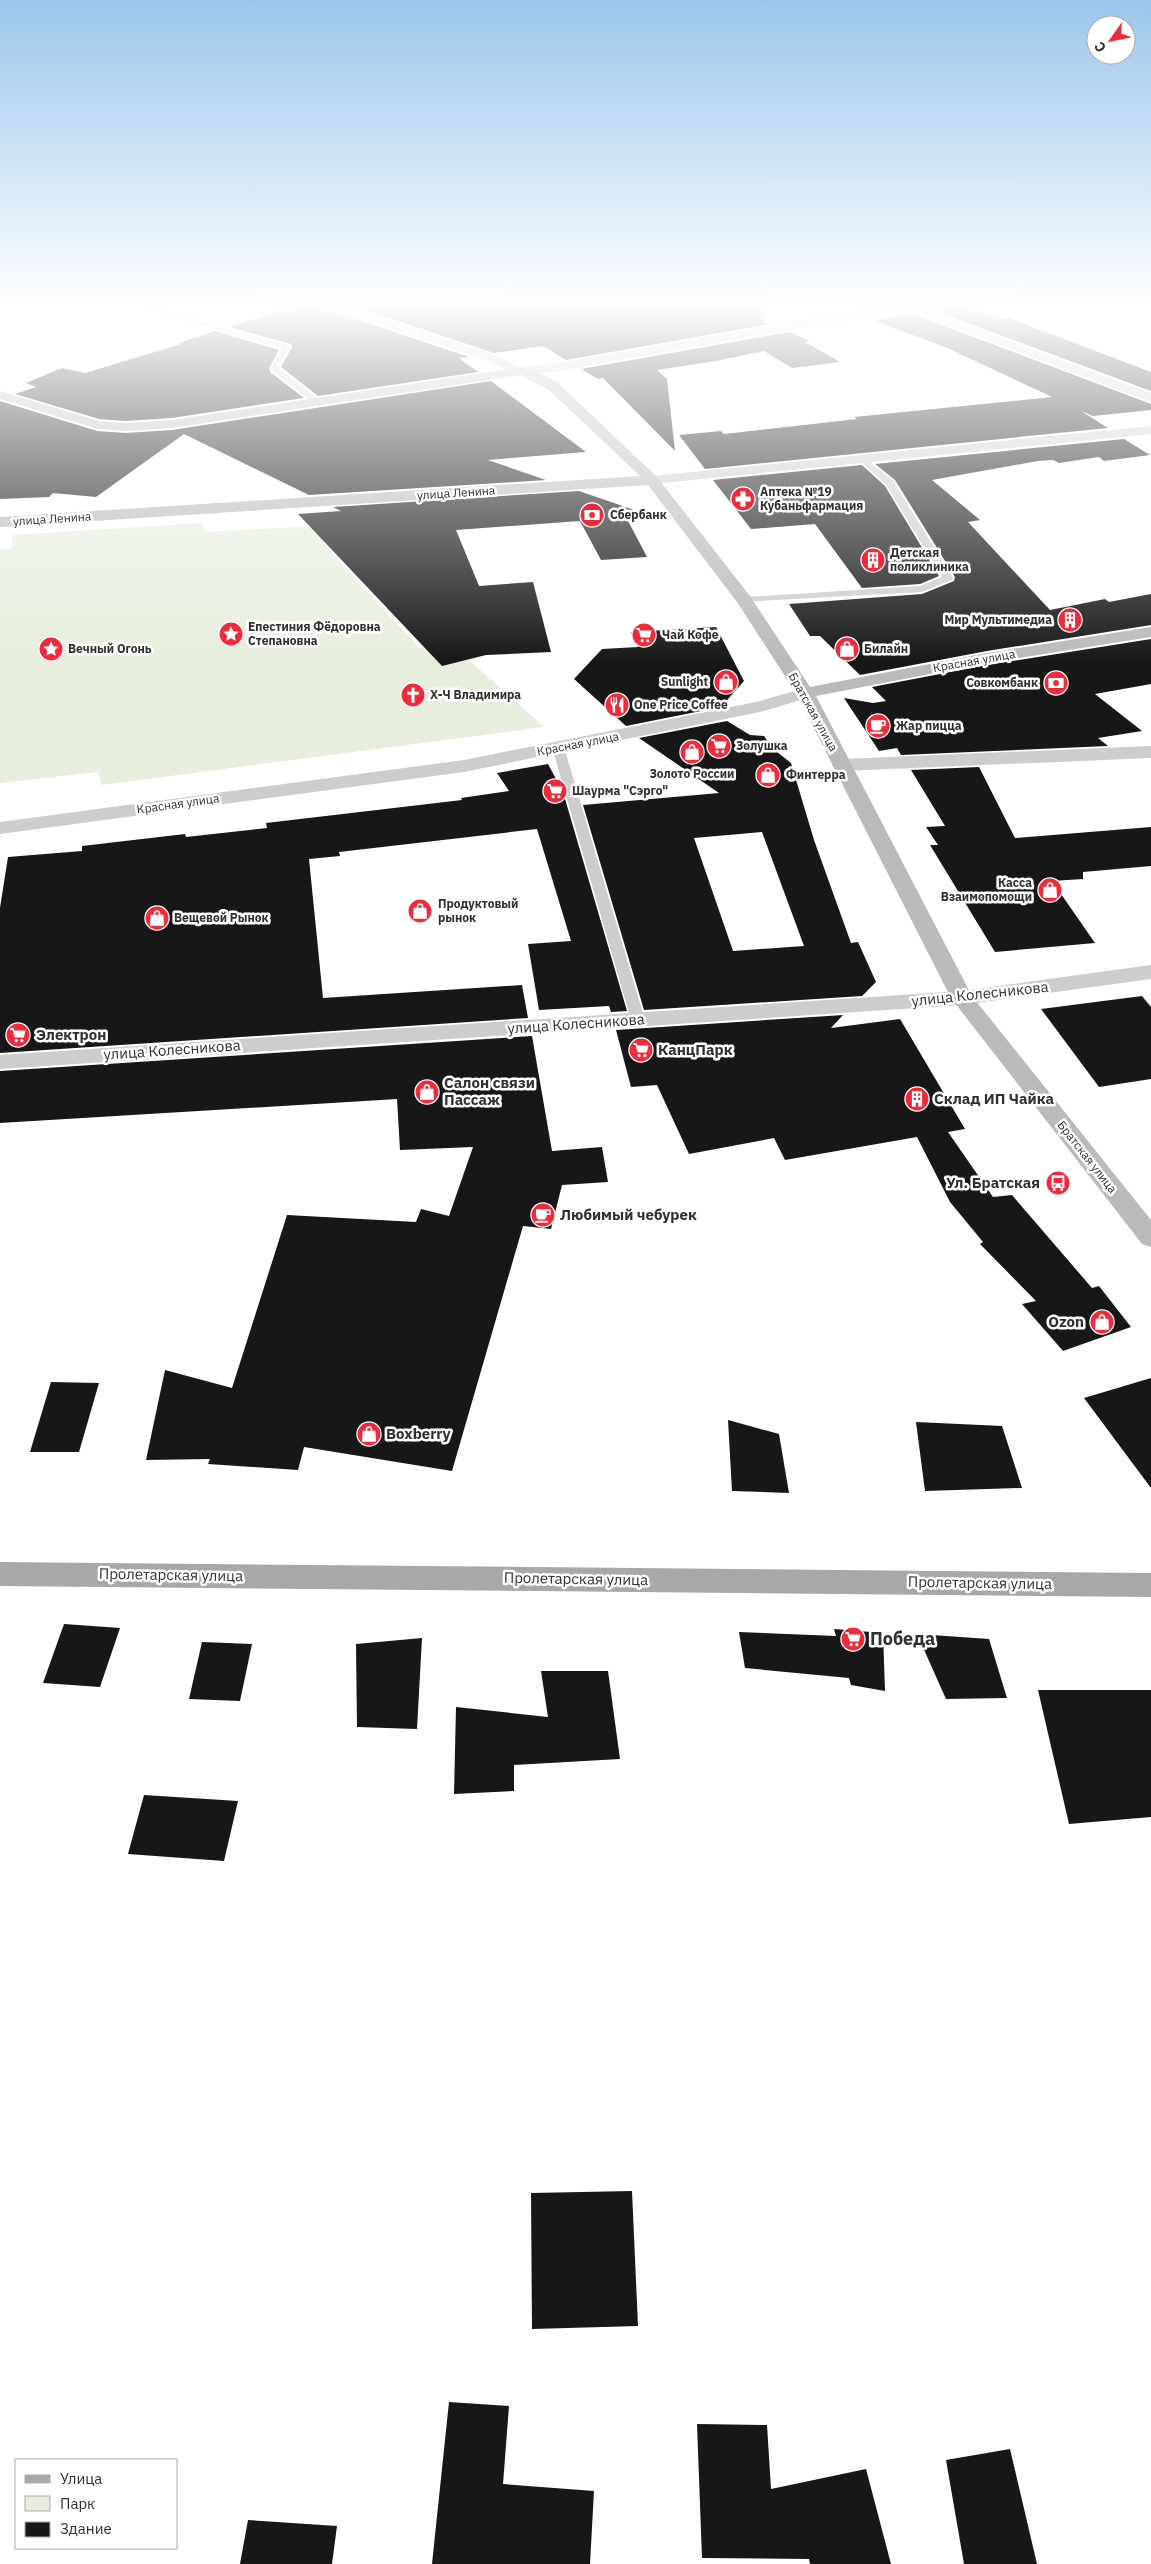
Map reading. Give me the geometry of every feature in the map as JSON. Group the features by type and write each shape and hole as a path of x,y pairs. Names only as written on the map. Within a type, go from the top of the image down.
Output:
{"main road":[{"path":"92,423 111,426 181,423"},
{"name":"Братская улица","path":"592,423 652,480 744,600 805,693 962,998 1151,1238"},
{"name":"улица Ленина","path":"0,522 652,480"},
{"name":"Красная улица","path":"805,693 978,660 1151,632"},
{"name":"Пролетарская улица","path":"0,1574 1151,1585"}],"street":[{"name":"улица Ленина","path":"652,480 1151,430"},
{"name":"Красная улица","path":"0,828 464,766 760,707 805,693"},
{"path":"842,766 1151,752"},
{"name":"улица Колесникова","path":"0,1062 962,998 1151,972"}],"lane":[{"path":"744,600 922,588 948,578 890,483 863,459"},
{"path":"558,748 638,1020"}],"green space":[{"path":"202,523 204,532 336,525 350,538 323,543 419,648 449,642 544,727 102,785 98,772 0,783 0,550 11,549 13,535"}],"building":[{"path":"0,423 70,423 97,431 125,433 172,430 220,423 547,423 586,452 488,460 546,480 309,495 184,434 96,497 53,493 49,497 0,499"},
{"path":"647,423 672,423 675,451"},
{"path":"825,423 1100,423 1108,428 705,469 679,435 721,431 724,434"},
{"path":"1124,439 1150,455 1104,461 1099,457 1059,463 1053,460 1038,461 932,480 980,520 968,522 1050,610 1105,599 1109,602 1151,594 1151,625 987,651 860,675 820,636 810,636 789,604 922,594 954,581 955,577 895,480 875,464"},
{"path":"862,465 885,486 939,576 920,584 862,588 815,524 751,529 713,480"},
{"path":"579,491 649,515 626,517 647,557 601,560 580,521 456,530 479,586 533,582 551,652 486,655 442,666 298,514 341,511 333,507"},
{"path":"716,627 744,681 721,707 626,726 574,679 602,649 638,647 631,632"},
{"path":"1151,639 1151,684 1095,694 1142,731 1098,738 1108,746 901,755 897,748 879,751 844,698 873,703 886,701 872,687 987,665"},
{"path":"727,721 750,735 764,736 772,748 791,763 814,840 851,943 858,942 876,982 862,996 644,1010 583,805 719,793 639,738","holes":["762,832 804,946 733,951 694,838"]},
{"path":"548,764 563,792 627,1011 611,1012 609,1006 539,1010 528,944 571,941 537,829 339,852 340,856 309,859 323,998 522,985 528,1018 0,1053 0,908 8,857 82,851 82,846 185,834 186,837 267,828 266,823 462,800 461,798 509,791 497,773"},
{"path":"979,767 1015,838 1151,827 1151,866 1083,872 1083,879 1052,881 1095,943 995,952 930,845 938,845 926,827 945,826 911,770"},
{"path":"1142,996 1151,1007 1151,1079 1099,1087 1041,1009"},
{"path":"843,1015 831,1028 900,1019 965,1129 948,1132 993,1197 1012,1195 1092,1288 1099,1286 1131,1327 1063,1351 1022,1304 1036,1301 980,1244 983,1242 950,1202 917,1137 785,1160 774,1138 689,1154 657,1085 631,1087 616,1030"},
{"path":"532,1036 552,1151 602,1147 608,1182 562,1185 551,1229 523,1226 452,1471 304,1447 298,1470 208,1464 210,1459 146,1460 165,1370 232,1388 287,1215 416,1222 421,1209 449,1216 473,1147 400,1150 397,1099 0,1123 0,1071"},
{"path":"1151,1378 1151,1488 1084,1398"},
{"path":"51,1382 99,1383 79,1452 30,1452"},
{"path":"728,1420 779,1434 789,1493 732,1491"},
{"path":"916,1422 1002,1426 1022,1488 925,1491"},
{"path":"64,1624 120,1628 100,1687 43,1683"},
{"path":"834,1629 883,1633 885,1691 851,1685 849,1678 745,1668 739,1632 836,1636"},
{"path":"917,1634 989,1639 1007,1698 946,1699"},
{"path":"422,1638 417,1729 357,1727 356,1644"},
{"path":"202,1642 252,1644 240,1701 189,1699"},
{"path":"541,1671 608,1671 620,1759 514,1765 514,1791 454,1794 456,1707 548,1717"},
{"path":"1038,1690 1151,1690 1151,1817 1069,1824"},
{"path":"144,1795 238,1801 224,1861 128,1854"},
{"path":"632,2191 638,2326 532,2329 531,2193"},
{"path":"449,2402 509,2406 503,2484 594,2491 590,2564 432,2564"},
{"path":"697,2424 767,2425 771,2489 866,2469 891,2564 810,2564 809,2559 702,2558"},
{"path":"1010,2449 1037,2564 964,2564 946,2460"},
{"path":"248,2520 337,2526 332,2564 240,2564"}],"place":[{"name":"Аптека №19 Кубаньфармация","path":"743,499"},
{"name":"Сбербанк","path":"592,515"},
{"name":"Детская поликлиника","path":"873,560"},
{"name":"Мир Мультимедиа","path":"1070,620"},
{"name":"Епестиния Фёдоровна Степановна","path":"231,634"},
{"name":"Чай Кофе","path":"644,635"},
{"name":"Вечный Огонь","path":"51,649"},
{"name":"Билайн","path":"847,649"},
{"name":"Sunlight","path":"726,682"},
{"name":"Совкомбанк","path":"1056,683"},
{"name":"Х-Ч Владимира","path":"413,695"},
{"name":"One Price Coffee","path":"617,705"},
{"name":"Жар пицца","path":"878,726"},
{"name":"Золушка","path":"719,746"},
{"name":"Золото России","path":"692,752"},
{"name":"Финтерра","path":"768,775"},
{"name":"Шаурма \"Сэрго\"","path":"555,791"},
{"name":"Касса Взаимопомощи","path":"1050,890"},
{"name":"Продуктовый рынок","path":"420,911"},
{"name":"Вещевой Рынок","path":"157,918"},
{"name":"Электрон","path":"18,1035"},
{"name":"КанцПарк","path":"641,1050"},
{"name":"Салон связи Пассаж","path":"427,1092"},
{"name":"Склад ИП Чайка","path":"917,1099"},
{"name":"Ул. Братская","path":"1058,1183"},
{"name":"Любимый чебурек","path":"543,1215"},
{"name":"Ozon","path":"1102,1322"},
{"name":"Boxberry","path":"369,1434"},
{"name":"Победа","path":"853,1639"}]}
